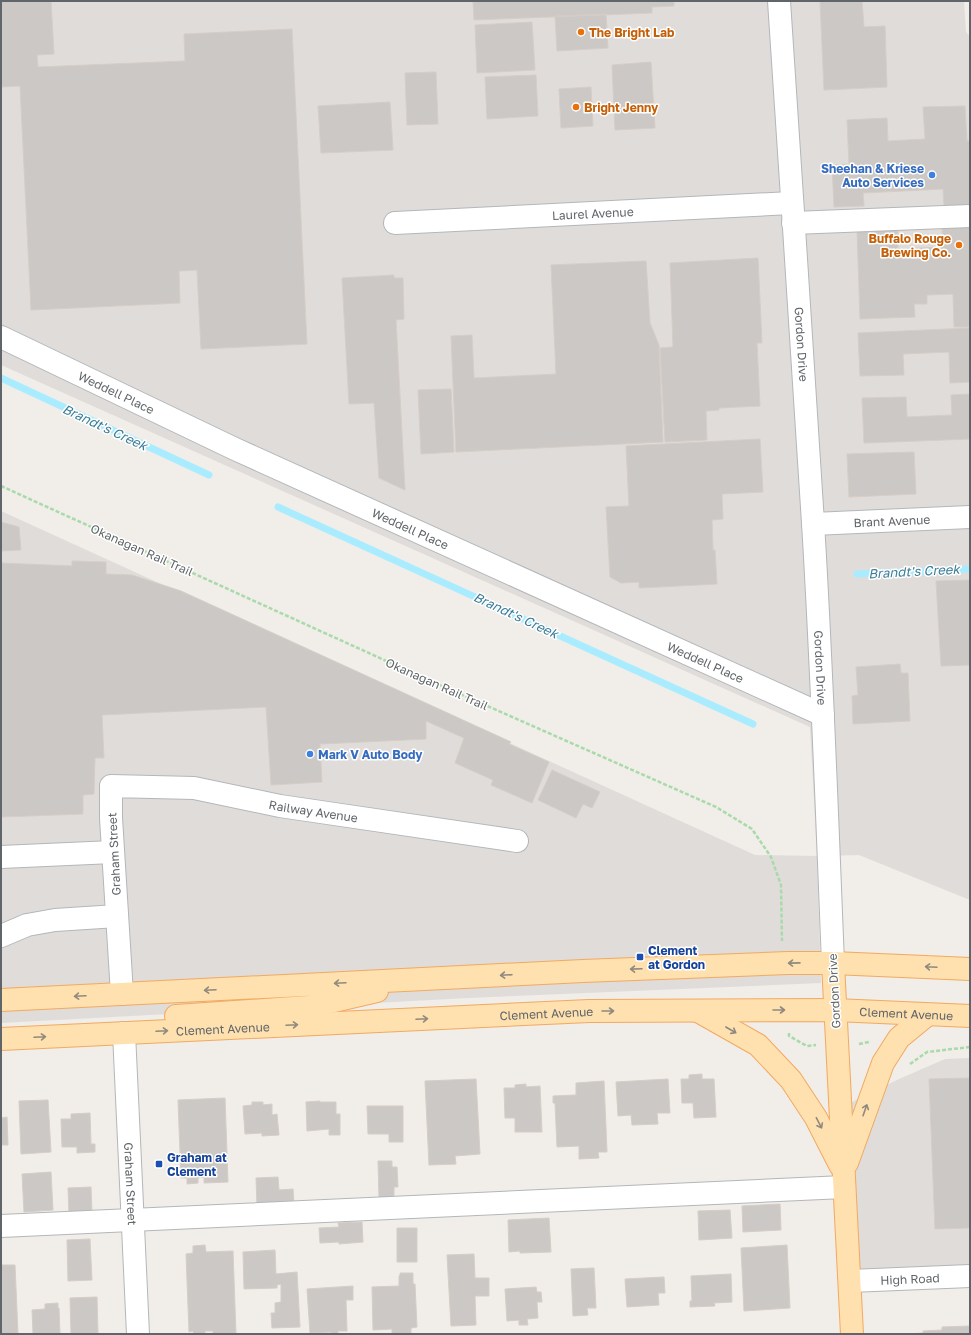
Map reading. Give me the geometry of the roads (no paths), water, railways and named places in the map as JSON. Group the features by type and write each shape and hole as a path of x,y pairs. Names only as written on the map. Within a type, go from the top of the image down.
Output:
{"main road":[{"name":"Clement Avenue","path":"1,1000 583,971 832,963 970,969"},
{"name":"Gordon Drive","path":"832,963 852,1334"},
{"name":"Clement Avenue","path":"124,1033 134,1021 147,1018 308,1007 435,978"},
{"path":"698,1010 758,1046 791,1080 816,1118 844,1180"},
{"name":"Clement Avenue","path":"1,1039 589,1011 835,1010 970,1016"},
{"path":"844,1180 883,1063 899,1038 927,1015"}],"street":[{"name":"Gordon Drive","path":"779,1 813,524 823,715 832,963"},
{"name":"Laurel Avenue","path":"395,222 792,213 970,216"},
{"name":"Weddell Place","path":"1,337 235,449 823,715"},
{"name":"Brant Avenue","path":"813,524 970,517"},
{"name":"Railway Avenue","path":"111,786 194,788 280,806 517,841"},
{"name":"Graham Street","path":"111,786 113,852 122,994"},
{"path":"1,857 113,852"},
{"path":"1,936 27,925 55,920 117,916"},
{"name":"Graham Street","path":"124,1033 138,1334"},
{"path":"1,1226 844,1180"},
{"name":"High Road","path":"850,1281 970,1276"}],"waterway":[{"name":"Brandt's Creek","path":"1,378 209,475"},
{"name":"Brandt's Creek","path":"278,507 753,724"},
{"name":"Brandt's Creek","path":"857,574 970,569"}],"place":[{"name":"The Bright Lab","path":"581,32"},
{"name":"Bright Jenny","path":"576,107"},
{"name":"Sheehan & Kriese Auto Services","path":"932,175"},
{"name":"Buffalo Rouge Brewing Co.","path":"959,245"},
{"name":"Mark V Auto Body","path":"310,754"},
{"name":"Clement at Gordon","path":"640,957"},
{"name":"Graham at Clement","path":"159,1164"}]}
